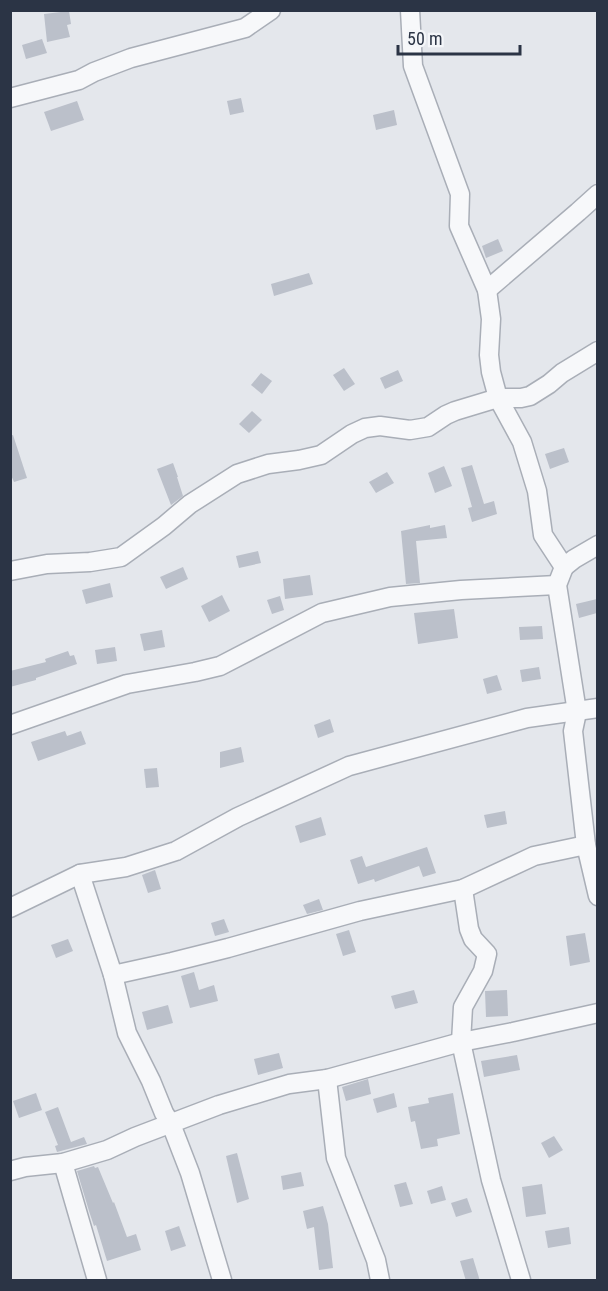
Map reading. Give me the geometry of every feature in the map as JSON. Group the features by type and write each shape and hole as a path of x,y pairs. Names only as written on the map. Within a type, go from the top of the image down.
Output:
{"street":[{"path":"10,98 79,80 131,58 245,28 271,10"},
{"path":"410,10 413,66 459,194 459,226 487,290 491,319 489,356 498,398 522,442 537,490 543,535 564,567"},
{"path":"487,290 597,194"},
{"path":"10,571 47,564 90,562 121,556 164,526 190,504 237,474 268,464 321,455 365,428 380,426 410,430 428,427 446,415 498,398 530,396 597,351"},
{"path":"597,545 564,567 557,585 577,712 573,731 586,845 597,896"},
{"path":"10,725 128,684 220,666 322,613 390,597 461,590 557,585"},
{"path":"10,908 80,874 126,867 176,851 238,817 349,766 527,718 597,708"},
{"path":"113,975 194,957 360,911 463,889 534,856 586,845"},
{"path":"80,874 113,975 127,1033 171,1124 190,1173 222,1281"},
{"path":"463,889 469,929 473,939 487,954 483,971 463,1007 460,1042 491,1180 521,1281"},
{"path":"10,1171 63,1163 107,1150 135,1137 219,1106 289,1084 327,1080 460,1042 597,1013"},
{"path":"327,1080 336,1158 376,1260 380,1281"},
{"path":"63,1163 97,1281"}],"building":[{"path":"69,11 71,24 67,25 70,37 47,42 44,14"},
{"path":"42,39 47,53 26,59 22,45"},
{"path":"241,98 244,112 230,115 227,101"},
{"path":"77,101 84,120 51,131 44,112"},
{"path":"394,110 397,125 376,130 373,115"},
{"path":"498,239 503,251 486,258 482,246"},
{"path":"309,273 313,284 274,296 271,284"},
{"path":"344,368 355,384 344,391 333,375"},
{"path":"398,370 403,381 385,389 380,378"},
{"path":"261,373 272,381 262,394 251,385"},
{"path":"252,411 262,420 249,433 239,424"},
{"path":"13,435 27,478 14,482 10,473 10,436"},
{"path":"564,448 569,462 550,469 545,454"},
{"path":"173,463 183,496 171,505 157,469"},
{"path":"472,465 484,504 494,501 497,514 472,522 468,508 472,507 461,468"},
{"path":"444,466 452,486 435,493 428,473"},
{"path":"387,472 394,483 376,493 369,482"},
{"path":"430,525 430,528 445,525 447,538 416,541 420,583 406,584 401,531"},
{"path":"258,551 261,563 239,568 236,556"},
{"path":"183,567 188,579 166,589 160,577"},
{"path":"310,575 313,595 285,599 283,579"},
{"path":"110,583 113,597 86,604 82,590"},
{"path":"222,595 230,611 209,622 201,606"},
{"path":"280,596 284,610 272,614 267,600"},
{"path":"597,599 597,613 579,618 576,604"},
{"path":"454,609 458,638 418,644 414,613"},
{"path":"542,626 543,639 520,640 519,627"},
{"path":"162,630 165,647 144,651 140,634"},
{"path":"115,647 117,661 97,664 95,650"},
{"path":"68,651 70,656 74,655 77,664 36,678 36,680 10,687 10,671 46,662 45,659"},
{"path":"539,667 541,679 522,682 520,670"},
{"path":"497,675 502,690 487,694 483,679"},
{"path":"330,719 334,732 318,738 314,725"},
{"path":"65,731 67,736 81,731 86,744 38,761 31,742"},
{"path":"241,747 244,762 220,768 220,752"},
{"path":"157,768 159,787 146,788 144,769"},
{"path":"505,811 507,824 487,828 484,815"},
{"path":"321,817 326,835 300,843 295,826"},
{"path":"427,847 436,873 423,877 419,866 375,882 374,879 358,884 350,860 362,856 366,867"},
{"path":"155,870 161,889 148,893 142,875"},
{"path":"319,899 323,910 307,914 303,905"},
{"path":"224,919 229,932 215,936 211,923"},
{"path":"349,930 356,952 343,956 336,934"},
{"path":"585,933 590,962 570,966 566,936"},
{"path":"68,939 73,951 56,958 51,945"},
{"path":"194,972 199,990 214,985 218,1001 190,1008 181,976"},
{"path":"414,990 418,1003 395,1009 391,996"},
{"path":"507,990 508,1016 486,1017 485,991"},
{"path":"168,1005 173,1023 147,1030 142,1012"},
{"path":"279,1053 283,1068 258,1075 254,1059"},
{"path":"517,1055 520,1070 484,1077 481,1061"},
{"path":"368,1079 371,1094 346,1101 342,1087"},
{"path":"36,1093 42,1110 19,1118 13,1101"},
{"path":"394,1093 397,1107 377,1113 373,1099"},
{"path":"453,1093 460,1134 437,1139 438,1146 421,1149 415,1121 411,1122 408,1107 429,1103 428,1098"},
{"path":"58,1107 71,1142 84,1137 87,1144 57,1152 55,1146 58,1145 45,1112"},
{"path":"554,1136 563,1150 549,1158 541,1143"},
{"path":"237,1153 249,1199 237,1203 226,1156"},
{"path":"98,1167 127,1237 136,1234 141,1250 107,1261 77,1171"},
{"path":"301,1172 304,1186 283,1190 281,1176"},
{"path":"406,1182 413,1204 400,1207 394,1185"},
{"path":"542,1184 546,1214 526,1217 522,1187"},
{"path":"442,1186 446,1200 431,1204 427,1191"},
{"path":"467,1198 472,1212 456,1217 451,1203"},
{"path":"323,1206 328,1224 333,1268 319,1270 314,1227 307,1229 303,1211"},
{"path":"179,1226 186,1246 171,1251 165,1231"},
{"path":"569,1227 571,1244 548,1248 545,1231"},
{"path":"473,1258 480,1281 466,1281 460,1261"}]}
